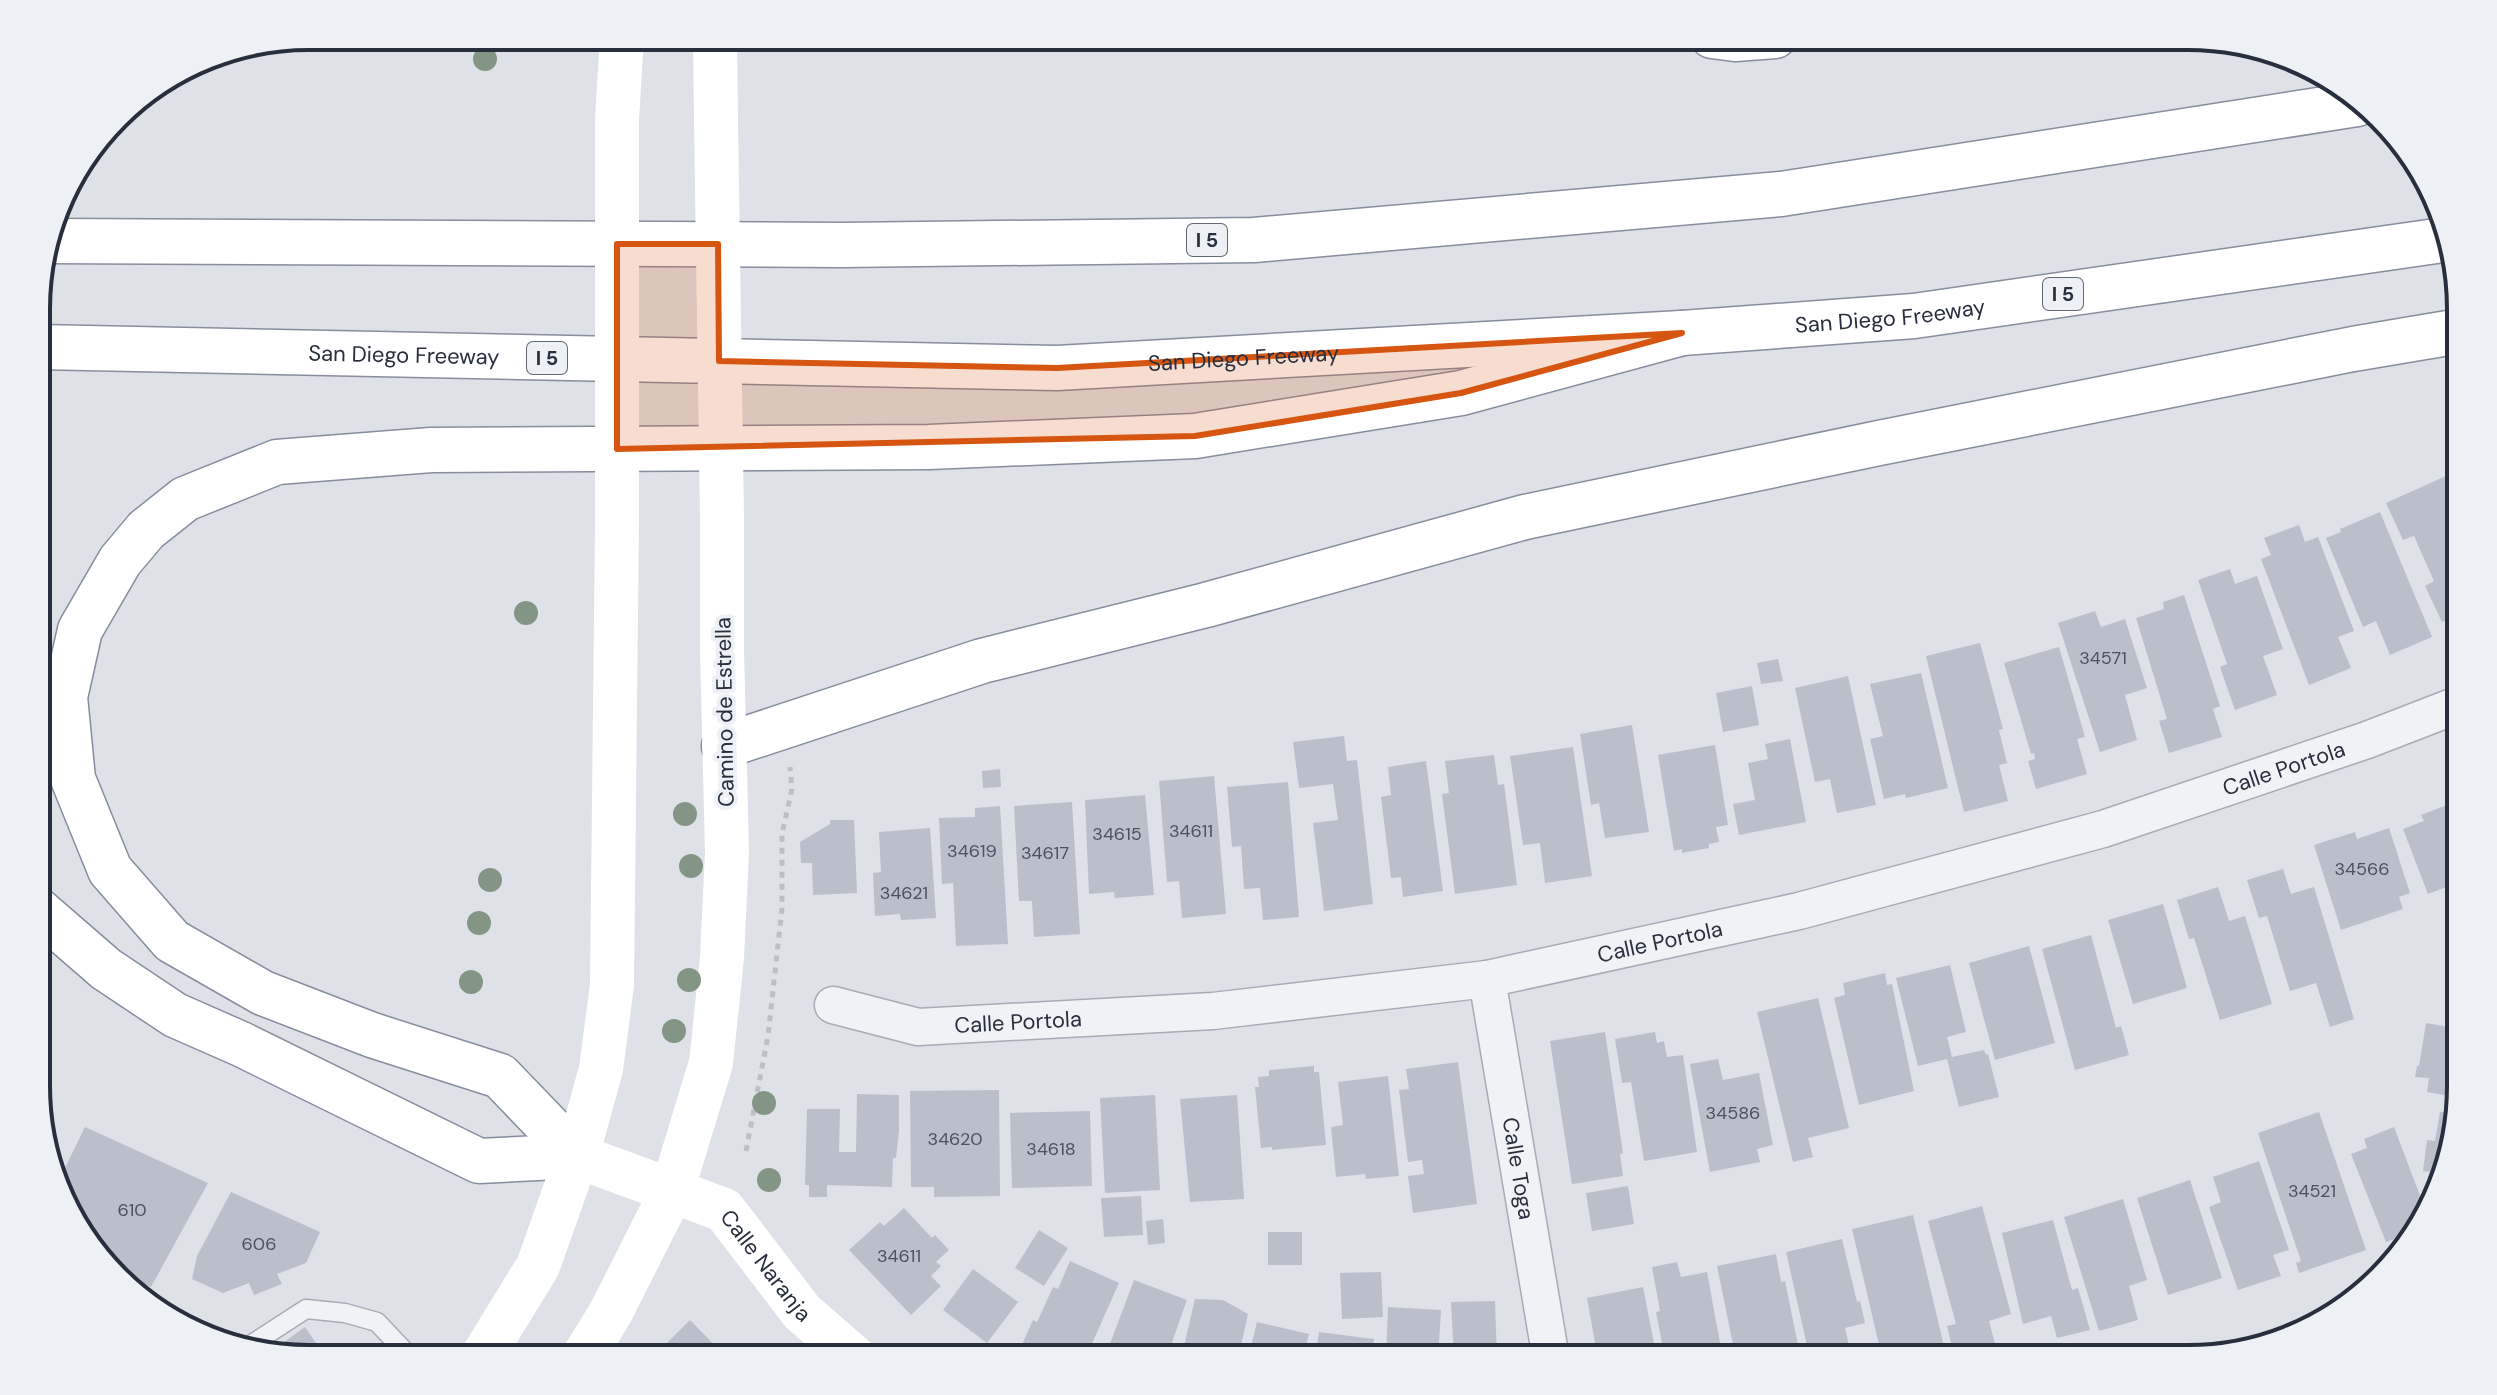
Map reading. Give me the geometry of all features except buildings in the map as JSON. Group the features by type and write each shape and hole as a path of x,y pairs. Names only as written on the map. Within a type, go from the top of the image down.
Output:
{"main road":[{"path":"490,1345 538,1266 577,1156 601,1069 612,985 617,120 621,51"},
{"name":"Camino de Estrella","path":"591,1345 611,1312 672,1191 711,1063 722,958 727,853 715,51"},
{"name":"I 5","path":"59,241 842,245 1254,240 1781,194 2348,105"},
{"name":"San Diego Freeway","path":"50,347 1057,368 1682,333 1914,316 2438,241"},
{"path":"577,1156 500,1076 372,1035 263,993 172,941 110,870 73,779 65,697 80,630 120,561 146,530 185,499 277,462 431,450 929,447 1195,436 1461,393 1682,333"},
{"path":"724,746 982,661 1206,605 1525,517 1910,437 2446,334"},
{"path":"50,920 106,969 175,1015 241,1044 479,1161 577,1156"},
{"name":"Calle Naranja","path":"577,1156 724,1210 802,1312 840,1345"}],"street":[{"name":"Calle Portola","path":"833,1005 918,1027 1213,1011 1487,979 1799,911 2103,829 2367,740 2446,709"},
{"name":"Calle Toga","path":"1487,979 1549,1344"}],"lane":[{"path":"259,1340 306,1309 345,1313 377,1322 399,1345"}],"path":[{"path":"746,1151 768,1036 782,908 782,834 792,789 780,726"}],"highlighted area":[{"path":"617,244 718,244 719,361 1057,368 1682,333 1461,393 1195,436 617,449"}]}
